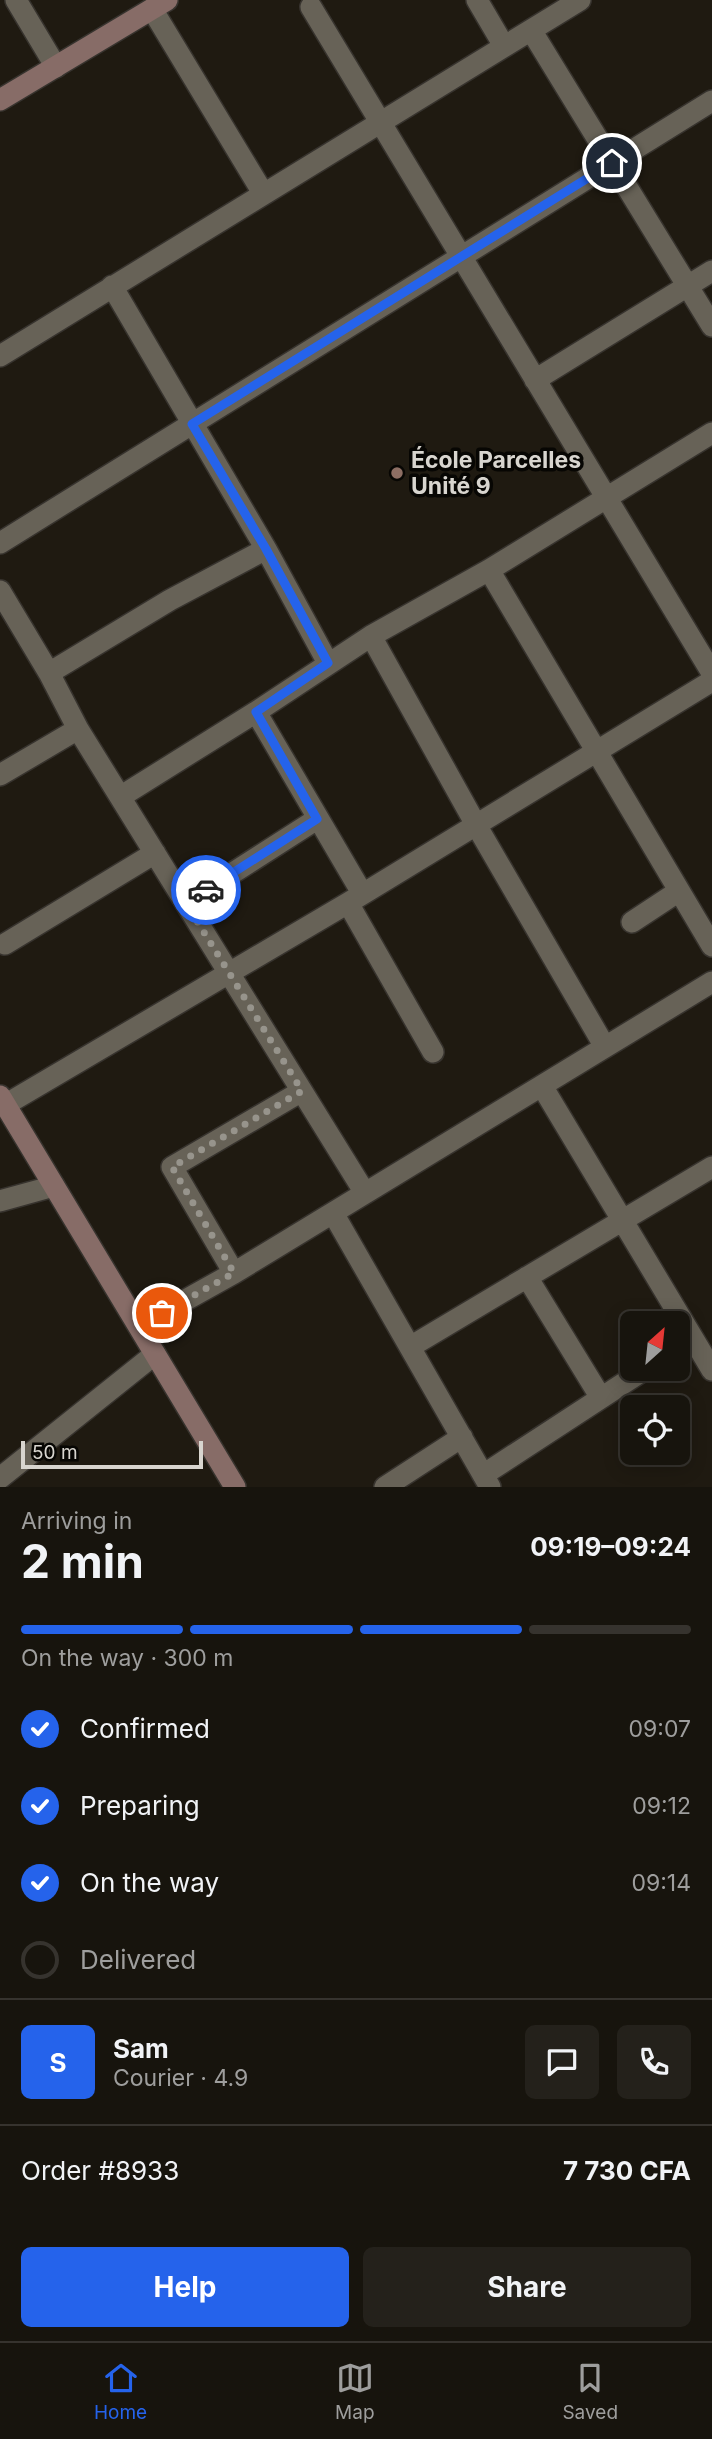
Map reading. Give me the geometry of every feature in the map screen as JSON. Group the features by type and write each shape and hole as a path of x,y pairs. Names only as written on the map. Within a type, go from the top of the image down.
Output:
{"street":[{"path":"16,0 56,67"},
{"path":"477,0 504,46"},
{"path":"0,356 580,0"},
{"path":"0,100 159,4 263,193"},
{"path":"311,7 712,673"},
{"path":"531,30 712,326"},
{"path":"0,543 712,101"},
{"path":"535,380 712,271"},
{"path":"112,286 266,549 328,663"},
{"path":"120,797 371,636 489,570 712,433"},
{"path":"49,673 170,600 266,549"},
{"path":"489,570 712,946"},
{"path":"3,602 49,673 78,729 365,1193"},
{"path":"371,636 475,823 605,1047"},
{"path":"235,1487 3,1100 355,898 712,681"},
{"path":"256,712 317,819 433,1052"},
{"path":"0,775 78,729"},
{"path":"186,903 317,819"},
{"path":"5,944 155,853"},
{"path":"632,922 679,891"},
{"path":"139,1326 234,1273 712,982"},
{"path":"542,1086 622,1220 668,1311"},
{"path":"234,1273 172,1167 302,1091"},
{"path":"410,1347 712,1167"},
{"path":"0,1201 54,1186"},
{"path":"333,1213 487,1481 627,1381"},
{"path":"527,1277 601,1398"},
{"path":"690,1349 712,1370"},
{"path":"0,1478 155,1354"},
{"path":"385,1487 462,1437"}],"way so far":[{"path":"162,1313 234,1273 172,1167 302,1091 186,903 206,890"}],"place":[{"name":"École Parcelles Unité 9","path":"397,473"}],"route":[{"path":"206,890 317,819 256,712 328,663 266,549 192,424 612,163"}]}
